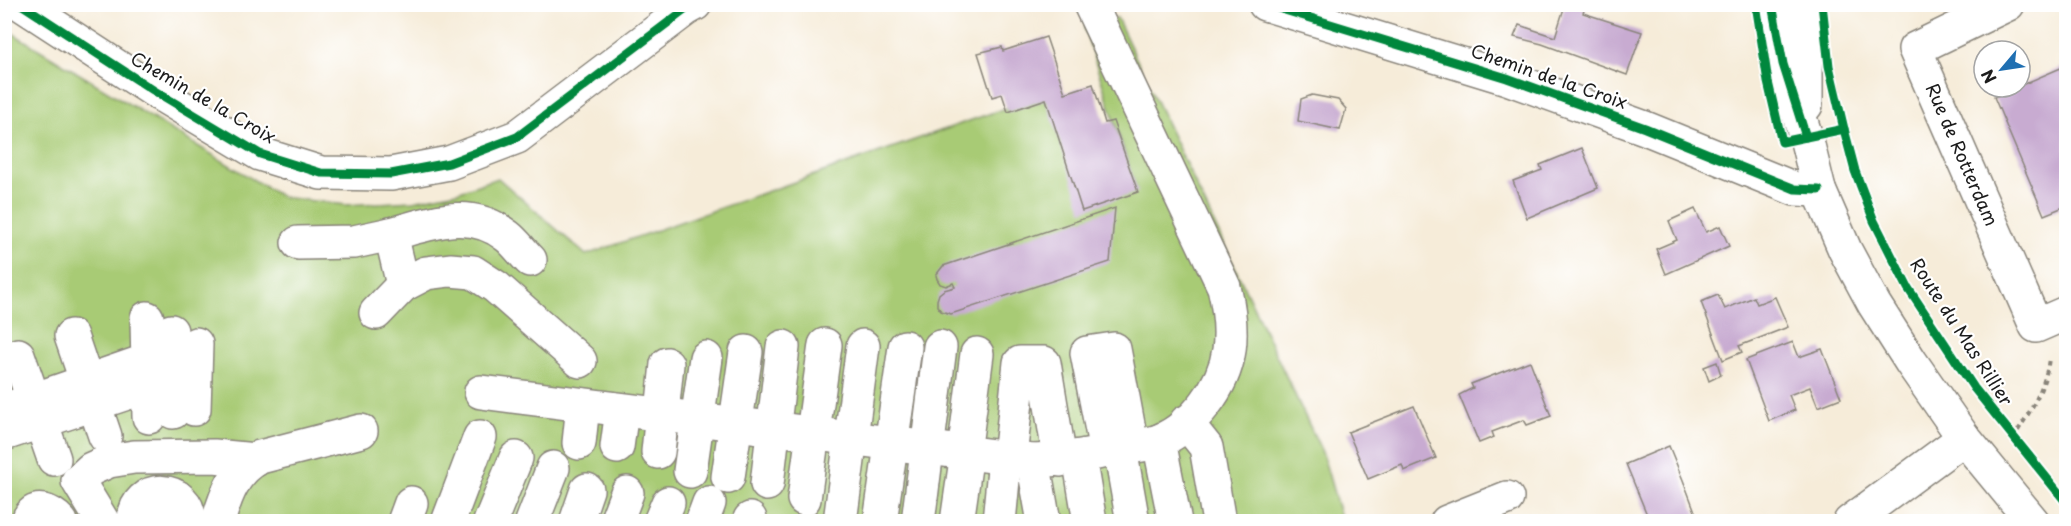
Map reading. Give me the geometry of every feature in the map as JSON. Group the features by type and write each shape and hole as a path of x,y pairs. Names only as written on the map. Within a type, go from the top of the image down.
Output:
{"street":[{"name":"Chemin de la Croix","path":"21,4 153,90 260,154 321,173 391,174 449,163 518,137 695,4"},
{"path":"481,392 966,453 1078,454 1178,430 1198,412 1222,374 1229,352 1229,308 1224,287 1090,4"},
{"name":"Chemin de la Croix","path":"1265,4 1507,78 1646,128 1795,189 1819,190"},
{"path":"1772,4 1783,64 1806,137 1819,190 1845,250 1874,304 1911,362 1964,438 2033,522"},
{"path":"1802,4 1806,59 1806,137"},
{"name":"Rue de Rotterdam","path":"2008,4 1915,49 2036,326"},
{"path":"298,243 354,242 451,218 480,221 507,236 530,260"},
{"path":"391,234 403,285"},
{"path":"376,313 403,285 426,273 450,270 473,272 496,287 580,361"},
{"path":"2036,326 2067,313"},
{"path":"804,499 825,345"},
{"path":"841,514 863,346"},
{"path":"767,484 783,347"},
{"path":"918,522 940,347"},
{"path":"880,522 904,348"},
{"path":"728,477 746,352"},
{"path":"957,522 978,354"},
{"path":"690,471 706,358"},
{"path":"637,449 641,413 666,364"},
{"path":"4,434 22,392 83,370 164,368 83,370 22,392"},
{"path":"83,370 105,436"},
{"path":"22,392 66,470 103,522"},
{"path":"579,443 583,405"},
{"path":"1186,422 1206,447 1219,522"},
{"path":"218,522 225,500 245,465 255,460 361,431"},
{"path":"448,522 480,436"},
{"path":"1850,522 1964,438"},
{"path":"999,522 1078,454"},
{"path":"1044,522 1078,454"},
{"path":"1078,454 1090,522"},
{"path":"1078,454 1133,522"},
{"path":"1078,454 1174,522"},
{"path":"66,470 91,469 109,461 134,457 214,456 255,460"},
{"path":"490,522 516,458"},
{"path":"532,522 553,468"},
{"path":"48,519 66,470"},
{"path":"576,522 587,490"},
{"path":"134,522 134,513 138,503 156,492 167,492 175,513"},
{"path":"1447,522 1490,509"}],"path":[{"path":"2013,438 2030,413 2050,358 2036,326"}],"green space":[{"path":"1117,18 1322,452 1342,521 5,521 4,28 282,197 346,205 413,201 457,192 498,178 586,255 1006,108 1008,111 1046,99 1137,191 1084,27"}],"building":[{"path":"1565,5 1586,5 1583,13 1642,32 1627,75 1542,44 1514,37 1519,25 1555,37"},
{"path":"1046,37 1065,93 1093,84 1105,123 1113,121 1138,192 1082,211 1046,99 1008,112 1002,94 992,97 978,53 1002,47 1003,51"},
{"path":"2063,67 2066,73 2066,206 2044,215 1995,99 2032,99 2032,80"},
{"path":"1312,95 1338,100 1346,109 1340,130 1298,121 1301,99"},
{"path":"1582,148 1598,188 1527,218 1513,181 1542,170 1540,165"},
{"path":"1115,208 1110,262 951,314 941,311 937,306 939,294 955,287 953,283 946,286 940,284 937,279 936,275 943,266"},
{"path":"1695,209 1706,232 1720,226 1729,246 1666,274 1656,249 1677,240 1669,221"},
{"path":"1718,295 1725,309 1754,297 1757,304 1775,297 1788,327 1739,346 1742,352 1723,360 1701,302"},
{"path":"1793,342 1799,357 1822,349 1841,398 1818,407 1810,387 1789,395 1795,410 1769,421 1746,360"},
{"path":"1530,361 1551,416 1527,425 1524,420 1492,432 1494,437 1479,443 1459,395 1473,388 1471,384"},
{"path":"1717,362 1721,375 1709,381 1704,367"},
{"path":"1414,406 1436,458 1404,471 1402,465 1368,479 1348,432"},
{"path":"1669,446 1699,522 1650,522 1626,464"}],"cycle path":[{"path":"21,4 153,90 260,154 321,173 391,174 449,163 517,137 695,4"},
{"path":"1265,4 1507,78 1645,128 1795,189 1819,190"},
{"path":"1756,4 1768,82 1782,142 1844,129"},
{"path":"1772,4 1783,64 1806,137"},
{"name":"Route du Mas Rillier","path":"1822,4 1829,66 1844,129 1855,171 1874,221 1908,288 1974,388 2066,502"}]}
